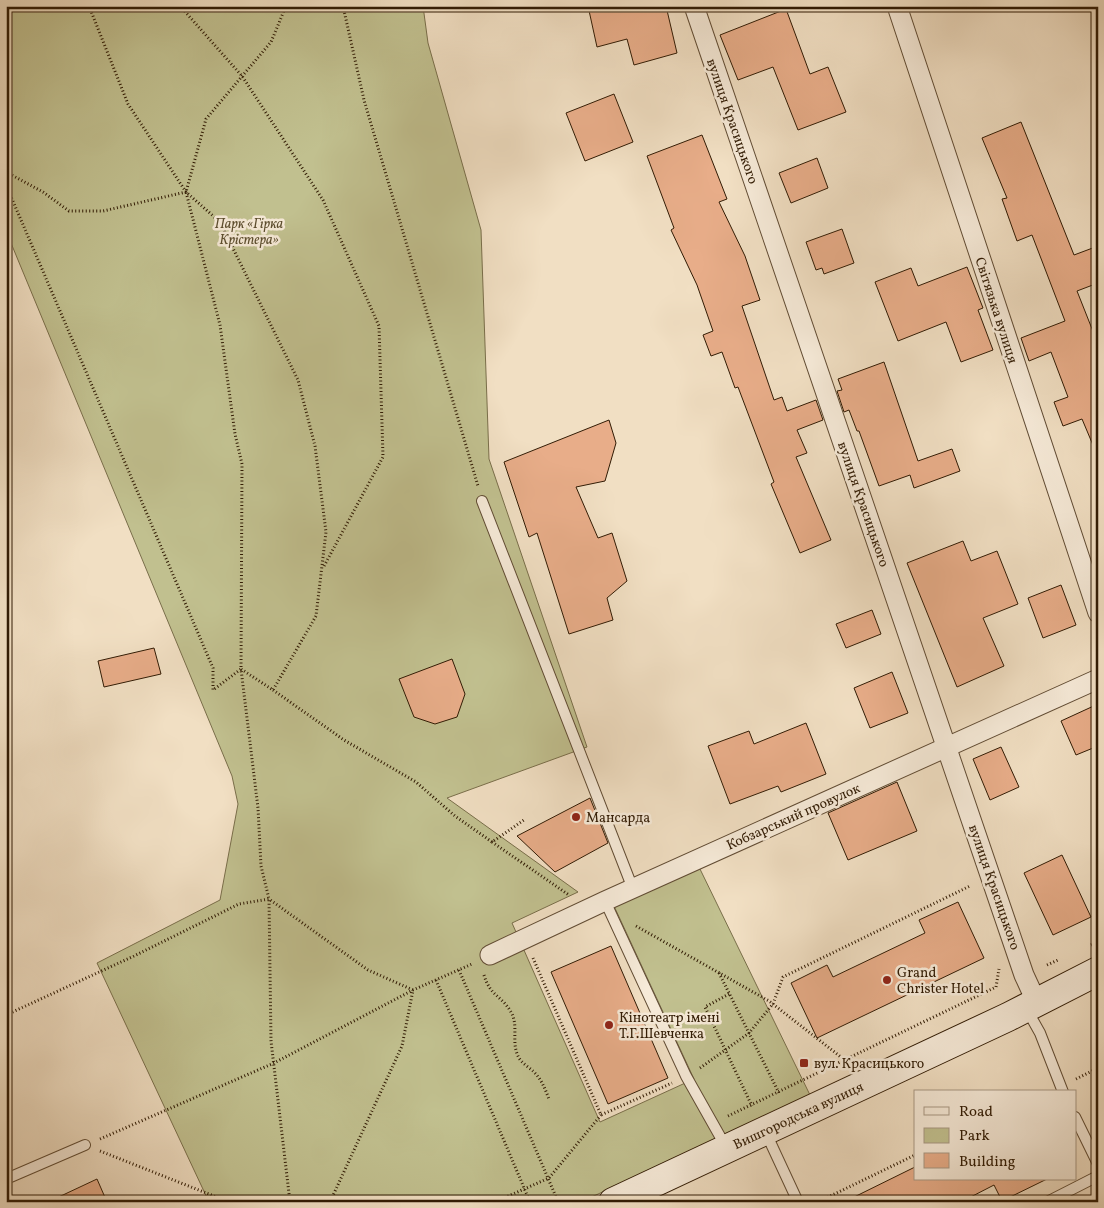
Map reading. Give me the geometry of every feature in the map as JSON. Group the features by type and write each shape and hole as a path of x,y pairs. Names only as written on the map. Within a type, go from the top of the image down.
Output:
{"main road":[{"name":"Вишгородська вулиця","path":"613,1202 1098,971"},
{"name":"Вишгородська вулиця","path":"1031,1004 1098,985"}],"street":[{"name":"вулиця Красицького","path":"694,6 1024,975 1031,1004"},
{"name":"Світязька вулиця","path":"897,6 1098,613"},
{"name":"Кобзарський провулок","path":"488,956 601,907 633,889 1098,679"}],"lane":[{"path":"482,501 633,889"},
{"path":"601,907 686,1076 727,1148"},
{"path":"1031,1004 1062,1090"},
{"path":"1076,1119 1098,1164"},
{"path":"765,1131 798,1202"},
{"path":"6,1180 85,1145"},
{"path":"1048,1202 1098,1176"}],"path":[{"path":"89,6 128,104 186,192 220,222 298,380 315,446 326,532 316,616 273,690"},
{"path":"180,6 242,76 323,200 379,326 383,457 322,570"},
{"path":"286,6 271,42 206,119 186,192 220,325 235,434 242,464 241,669 258,808 261,866 269,898 271,1041 290,1202"},
{"path":"343,6 364,100 482,501"},
{"path":"6,172 43,192 69,211 102,211 186,192"},
{"path":"6,185 213,668 213,690 241,669"},
{"path":"241,669 344,740 416,782 455,816 492,842 601,907 773,1004 846,1061"},
{"path":"492,842 524,820"},
{"path":"494,1202 548,1178 601,1115 686,1076 726,1051 749,1033 773,1004 783,977 970,885 973,894"},
{"path":"6,1015 134,956 239,904 269,898 368,970 414,990"},
{"path":"525,939 601,1115"},
{"path":"85,1145 274,1064 414,990 488,956"},
{"path":"488,956 483,971 488,988 511,1011 514,1020 514,1045 519,1058 543,1083 549,1099"},
{"path":"712,1123 752,1106 996,988 1000,965"},
{"path":"458,970 556,1197"},
{"path":"719,973 779,1093"},
{"path":"436,980 530,1202"},
{"path":"330,1202 402,1046 414,990"},
{"path":"729,994 705,1007 752,1106"},
{"path":"85,1145 229,1202"},
{"path":"818,1202 914,1155"}],"green space":[{"name":"Парк «Гірка Крістера»","path":"6,6 423,6 428,43 481,230 489,459 587,747 447,798 578,892 512,923 600,1122 694,1079 614,906 699,867 810,1095 581,1202 209,1202 97,963 220,900 238,804 232,776 6,231"}],"building":[{"path":"588,6 666,6 677,53 634,65 627,39 597,47"},
{"path":"786,9 810,74 828,67 846,112 798,130 773,67 738,80 720,35"},
{"path":"614,94 633,142 585,161 566,113"},
{"path":"1021,122 1074,255 1098,246 1098,283 1077,291 1098,344 1098,457 1082,419 1063,426 1054,402 1068,397 1051,352 1029,361 1021,338 1065,321 1032,235 1017,241 1002,199 1007,198 982,138"},
{"path":"702,135 727,199 719,202 745,256 760,300 742,306 774,400 782,397 787,411 816,400 823,420 797,430 807,453 796,457 831,540 800,553 771,484 774,482 738,387 735,388 722,352 711,356 703,335 713,331 697,285 671,230 674,228 647,156"},
{"path":"817,158 828,188 791,203 779,173"},
{"path":"842,229 854,263 824,274 822,268 816,270 806,242"},
{"path":"967,267 983,308 978,310 993,350 961,362 946,322 898,341 875,282 911,268 918,286"},
{"path":"884,362 918,461 952,449 960,471 914,488 910,475 879,486 859,431 857,431 849,410 844,412 837,391 842,390 838,379"},
{"path":"609,420 616,443 605,481 576,487 598,538 612,533 627,581 607,598 613,620 569,634 537,533 529,537 504,462"},
{"path":"963,541 971,561 997,551 1018,604 983,618 1004,666 957,687 907,563"},
{"path":"1061,585 1076,625 1043,638 1028,598"},
{"path":"872,610 881,634 846,648 836,624"},
{"path":"154,648 161,674 104,687 98,661"},
{"path":"452,659 465,694 457,717 435,724 414,717 399,679"},
{"path":"892,672 908,713 870,728 854,688"},
{"path":"1098,704 1098,746 1076,755 1061,721"},
{"path":"806,723 826,774 781,792 778,786 730,804 708,746 749,731 754,744"},
{"path":"1001,747 1019,787 990,800 973,759"},
{"path":"897,782 917,831 848,860 828,813"},
{"name":"Мансарда","path":"590,798 608,843 555,872 517,836"},
{"path":"1062,855 1091,917 1053,935 1024,873"},
{"path":"958,902 984,958 817,1038 791,983 827,965 833,977 925,933 919,920"},
{"name":"Кінотеатр імені Т.Г.Шевченка","path":"611,946 668,1078 608,1104 551,972"},
{"path":"914,1167 914,1180 1045,1180 1002,1201 994,1185 961,1202 844,1202"},
{"path":"97,1179 107,1202 48,1202"}],"place":[{"name":"Мансарда","path":"576,817"},
{"name":"Grand Christer Hotel","path":"887,980"},
{"name":"Кінотеатр імені Т.Г.Шевченка","path":"609,1025"},
{"name":"вул. Красицького","path":"804,1063"}]}
